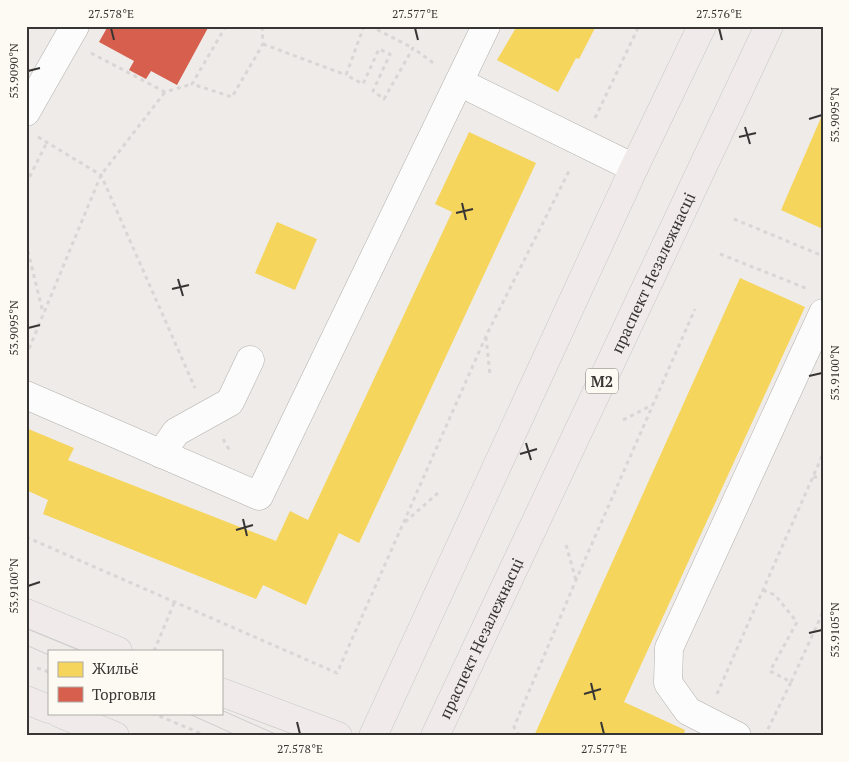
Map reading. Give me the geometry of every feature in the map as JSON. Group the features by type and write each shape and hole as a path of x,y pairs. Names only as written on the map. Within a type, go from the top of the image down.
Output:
{"main road":[{"path":"373,736 634,168 702,26"},
{"name":"праспект Незалежнасці","path":"435,736 769,26"},
{"path":"26,613 116,650"},
{"path":"222,692 338,736"},
{"path":"26,700 48,709"},
{"path":"74,724 115,736"}],"lane":[{"path":"26,395 259,496 486,26"},
{"path":"30,123 71,34"},
{"path":"459,82 634,168"},
{"path":"737,736 688,711 668,683 669,648 817,302"},
{"path":"161,454 176,432 230,402 250,360"}],"path":[{"path":"192,84 226,26"},
{"path":"26,356 101,175 166,92 192,84 232,98 263,44 262,26"},
{"path":"346,75 364,26"},
{"path":"370,26 413,48 459,82"},
{"path":"71,34 166,92"},
{"path":"263,44 346,75 363,84 379,49 390,54 373,91 384,99 413,48"},
{"path":"30,123 46,142 101,175 207,414 233,455"},
{"path":"26,184 46,142"},
{"path":"734,219 823,256"},
{"path":"26,244 43,314"},
{"path":"720,254 817,302"},
{"path":"519,736 514,727 576,580 695,309"},
{"path":"26,537 337,673 486,336 498,313"},
{"path":"486,336 490,375"},
{"path":"623,420 653,405"},
{"path":"706,720 823,454"},
{"path":"812,477 823,477"},
{"path":"404,523 438,493"},
{"path":"566,545 576,580"},
{"path":"763,590 775,595 798,622 770,671 791,682"},
{"path":"154,650 175,602"},
{"path":"764,736 774,719 823,612"},
{"path":"37,668 48,672"},
{"path":"154,714 207,736"}],"building: Жильё":[{"path":"517,26 596,26 579,59 576,58 558,92 497,60"},
{"path":"823,113 823,229 781,210"},
{"path":"469,132 536,163 359,543 339,533 306,605 263,585 256,599 43,514 48,500 26,490 26,428 74,448 68,460 276,541 290,511 308,520 452,212 435,204"},
{"path":"277,222 317,239 295,290 255,273"},
{"path":"740,278 805,307 624,702 685,730 683,736 534,736"}],"building: Торговля":[{"path":"108,26 209,26 177,85 151,71 146,79 129,70 134,61 99,42"}],"tram line":[{"path":"26,628 80,650"},
{"path":"26,645 48,655"},
{"path":"222,710 280,736"},
{"path":"189,714 238,736"}]}
